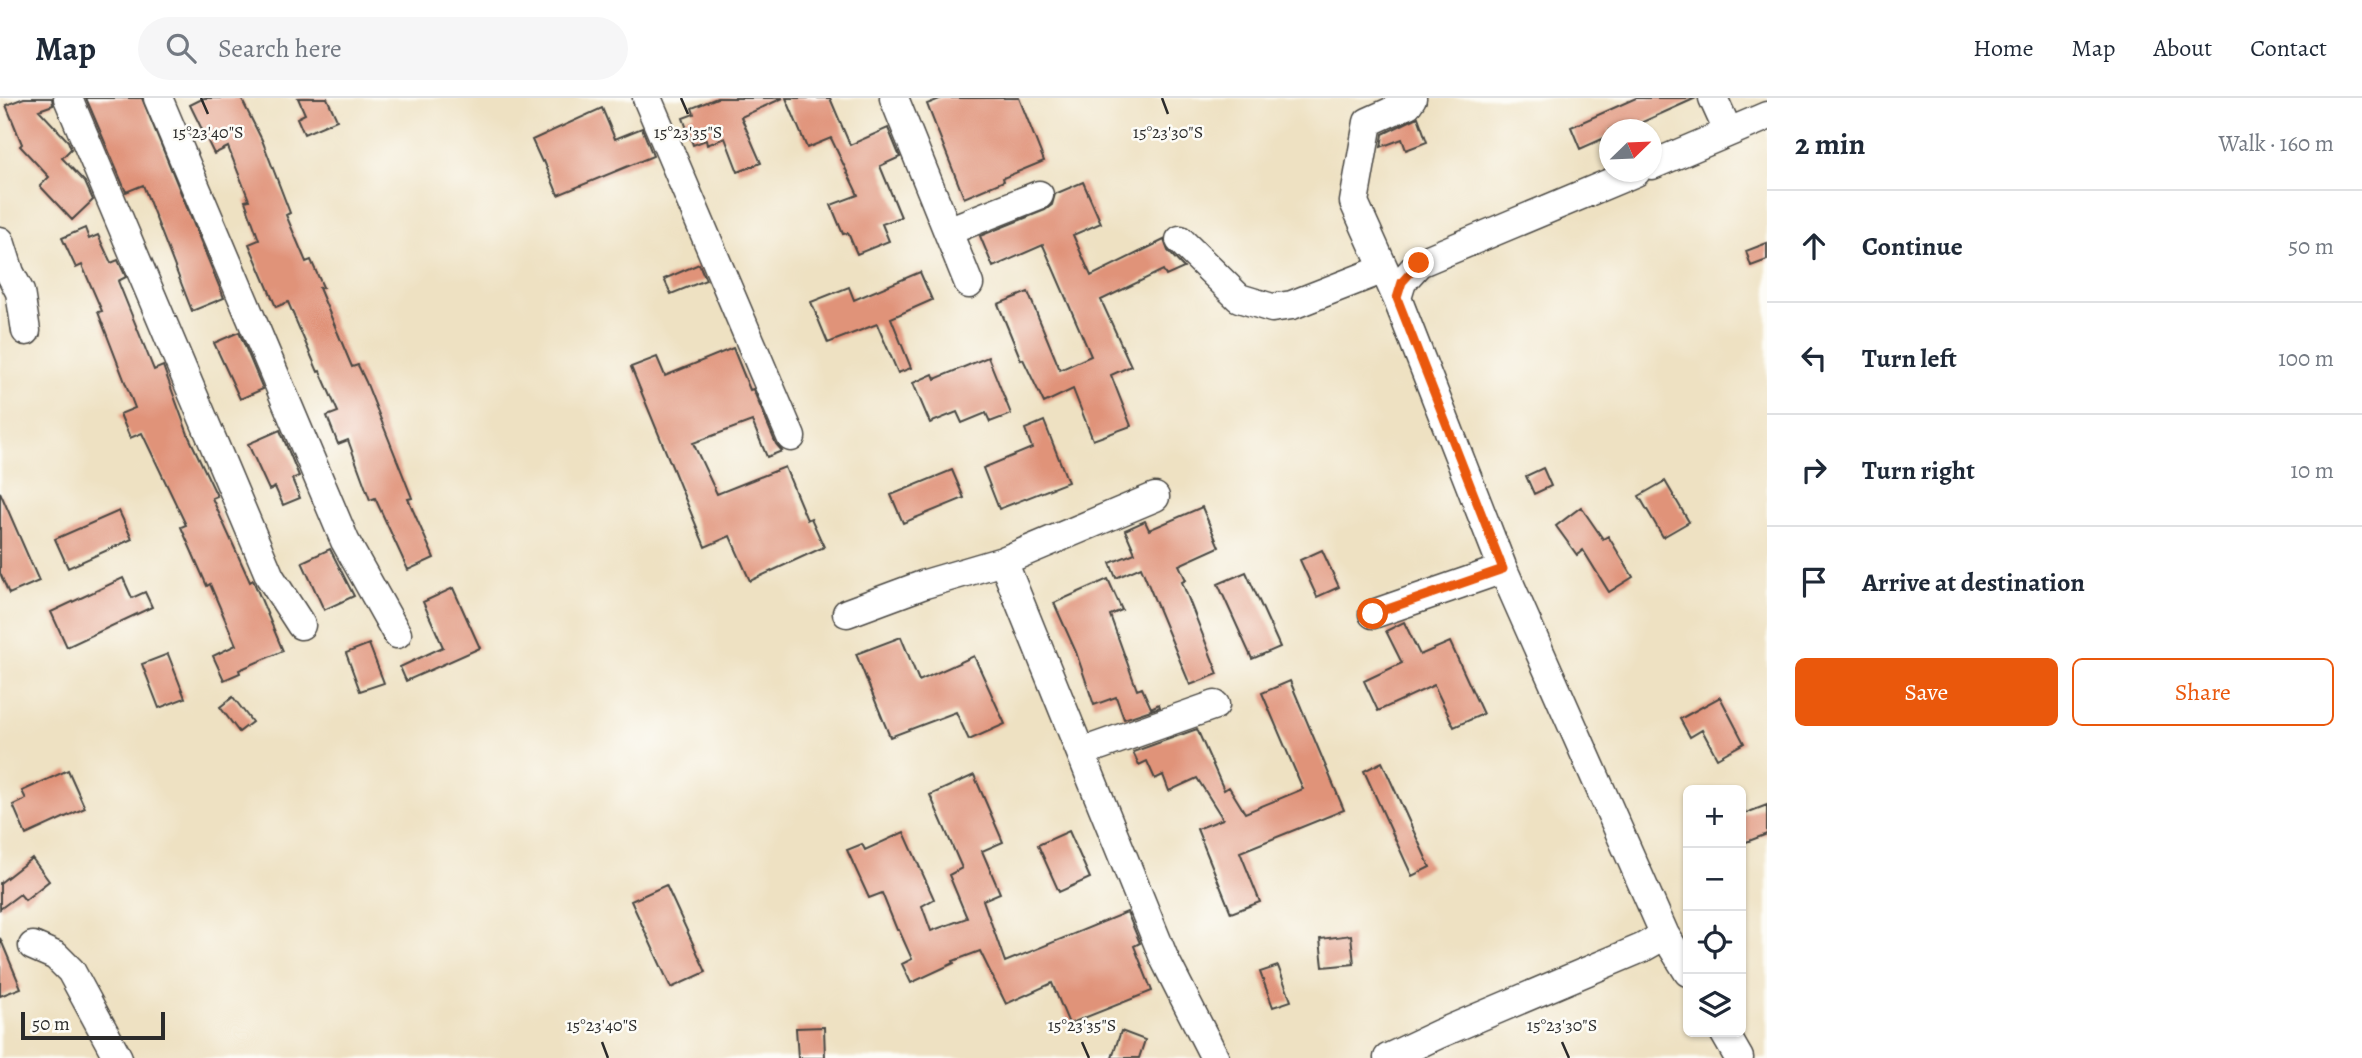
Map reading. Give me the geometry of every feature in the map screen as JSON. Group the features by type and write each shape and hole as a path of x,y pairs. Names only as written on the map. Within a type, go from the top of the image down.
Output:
{"street":[{"path":"68,98 270,578 301,625"},
{"path":"158,98 345,541 397,634"},
{"path":"647,98 790,437"},
{"path":"1412,98 1408,104 1368,122 1354,196 1357,212 1397,298 1503,569 1665,935 1683,964"},
{"path":"1713,98 1728,131"},
{"path":"898,99 970,284"},
{"path":"1662,160 1767,116"},
{"path":"1397,298 1402,282 1419,263 1612,182"},
{"path":"948,231 1040,195"},
{"path":"1180,240 1238,298 1272,308 1292,305 1384,269"},
{"path":"0,241 10,273 20,292 26,331"},
{"path":"846,613 925,584 1003,561 1155,497"},
{"path":"1003,561 1164,958 1215,1058"},
{"path":"1373,614 1503,569"},
{"path":"1082,752 1215,705"},
{"path":"1388,1058 1642,948 1665,935"},
{"path":"33,946 56,956 71,971 118,1058"},
{"path":"1727,1037 1739,1058"}],"building":[{"path":"24,98 52,98 53,105 39,110 68,141 71,149 62,158 85,182 93,200 72,220 40,186 49,177 20,146 22,144 6,105"},
{"path":"86,98 142,98 224,298 192,311 143,185 126,192"},
{"path":"204,98 241,98 262,140 290,213 286,215 306,262 311,260 323,287 319,288 352,367 358,365 366,382 412,498 408,499 434,558 408,570 375,498 370,500 348,440 338,444 327,416 338,412 320,371 318,372 288,302 276,307 249,244 259,240 245,201 249,200 228,147 214,154 190,105"},
{"path":"298,98 327,98 337,120 304,134 297,118 305,114"},
{"path":"717,98 783,98 741,117 761,163 738,172 725,138 707,145 706,140 693,145 683,118 694,114 692,108"},
{"path":"786,98 830,98 850,145 888,128 900,157 880,166 901,217 882,224 889,241 857,254 848,233 843,234 831,205 858,195 831,138 807,148"},
{"path":"942,98 1019,98 1044,161 964,198 927,104"},
{"path":"1636,98 1696,98 1649,119 1599,119 1599,140 1580,149 1571,127"},
{"path":"602,108 615,139 642,128 653,156 558,195 532,140"},
{"path":"1418,117 1427,142 1406,150 1402,139 1381,147 1383,134"},
{"path":"1083,182 1101,223 1073,235 1091,276 1164,240 1168,251 1184,268 1166,276 1163,270 1101,300 1131,366 1111,375 1131,426 1093,440 1073,389 1044,403 1023,359 1021,360 998,304 1028,292 1060,370 1091,356 1043,245 993,267 980,236 1045,210 1052,205 1055,194"},
{"path":"85,228 89,239 98,235 111,263 118,260 126,277 118,281 154,370 163,366 189,437 217,496 212,498 250,582 253,580 283,651 239,670 240,673 224,680 213,656 236,645 210,584 207,586 181,527 186,525 142,433 130,438 120,414 135,408 98,312 102,311 82,265 76,268 62,238"},
{"path":"1767,243 1767,260 1751,266 1746,251"},
{"path":"699,264 706,280 671,294 664,279"},
{"path":"920,272 932,300 891,318 911,368 898,373 877,324 828,343 811,302 849,287 854,300"},
{"path":"239,332 263,389 240,399 214,343"},
{"path":"733,348 750,390 753,389 776,444 782,451 767,457 752,421 693,443 717,494 785,467 807,520 811,518 824,547 750,581 730,536 705,547 631,367 657,357 665,376"},
{"path":"988,357 1011,414 990,422 986,413 962,423 957,412 930,423 913,383 933,374 935,379"},
{"path":"1044,421 1068,482 999,509 983,468 1032,448 1025,429"},
{"path":"280,430 299,476 292,479 300,498 283,505 275,487 269,490 248,444"},
{"path":"1543,468 1551,486 1534,494 1526,476"},
{"path":"952,470 964,498 903,523 891,495"},
{"path":"1665,481 1689,522 1663,537 1639,496"},
{"path":"0,492 39,581 9,594 0,573"},
{"path":"1202,507 1219,547 1179,565 1186,580 1182,582 1218,674 1190,685 1141,567 1116,578 1110,563 1135,553 1125,530 1145,521 1149,530"},
{"path":"1581,507 1603,539 1608,536 1633,577 1609,592 1583,550 1577,555 1556,526"},
{"path":"119,511 132,539 68,568 55,539"},
{"path":"330,549 354,596 324,610 302,562"},
{"path":"1322,550 1339,587 1317,597 1300,560"},
{"path":"1246,572 1280,647 1252,659 1218,584"},
{"path":"123,578 132,598 145,592 152,607 67,647 51,612"},
{"path":"1108,579 1122,610 1110,615 1137,690 1142,688 1151,708 1159,704 1160,707 1124,719 1116,697 1094,705 1076,652 1054,603"},
{"path":"453,588 480,648 406,681 400,667 443,647 423,602"},
{"path":"1404,622 1420,655 1450,642 1483,714 1454,727 1434,685 1378,711 1364,681 1402,663 1386,631"},
{"path":"901,637 919,681 974,656 1005,724 969,740 956,712 890,737 856,654"},
{"path":"369,644 384,683 360,691 346,653"},
{"path":"168,654 185,698 159,708 142,664"},
{"path":"1290,681 1344,810 1240,852 1260,902 1231,913 1197,829 1223,819 1197,778 1169,791 1163,775 1155,779 1147,761 1139,765 1133,752 1197,729 1224,790 1229,787 1245,813 1303,789 1262,693"},
{"path":"233,697 252,722 239,732 220,707"},
{"path":"1720,697 1744,743 1717,758 1702,730 1690,737 1680,719"},
{"path":"1382,762 1430,867 1412,876 1364,771"},
{"path":"68,770 85,808 26,835 13,805 26,799 22,791"},
{"path":"974,775 1003,842 982,851 1000,893 983,900 1005,962 1127,912 1140,943 1134,946 1152,991 1069,1024 1052,983 1006,1004 980,951 953,961 954,963 911,983 902,964 912,959 882,893 869,898 847,850 862,844 865,850 904,832 934,899 922,906 931,931 967,918 949,875 962,868 930,795"},
{"path":"1767,805 1767,834 1746,842 1746,813"},
{"path":"1069,831 1090,878 1059,892 1038,845"},
{"path":"32,858 49,881 25,900 20,894 0,909 0,883"},
{"path":"666,885 706,972 671,988 631,901"},
{"path":"1351,935 1354,964 1323,967 1320,939"},
{"path":"0,938 21,988 0,996"},
{"path":"1278,966 1291,1001 1273,1007 1260,972"},
{"path":"824,1027 825,1058 798,1058 796,1028"},
{"path":"1121,1031 1145,1040 1139,1058 1112,1058"}],"route":[{"path":"1373,614 1503,569 1397,298 1402,282 1419,263"}]}
